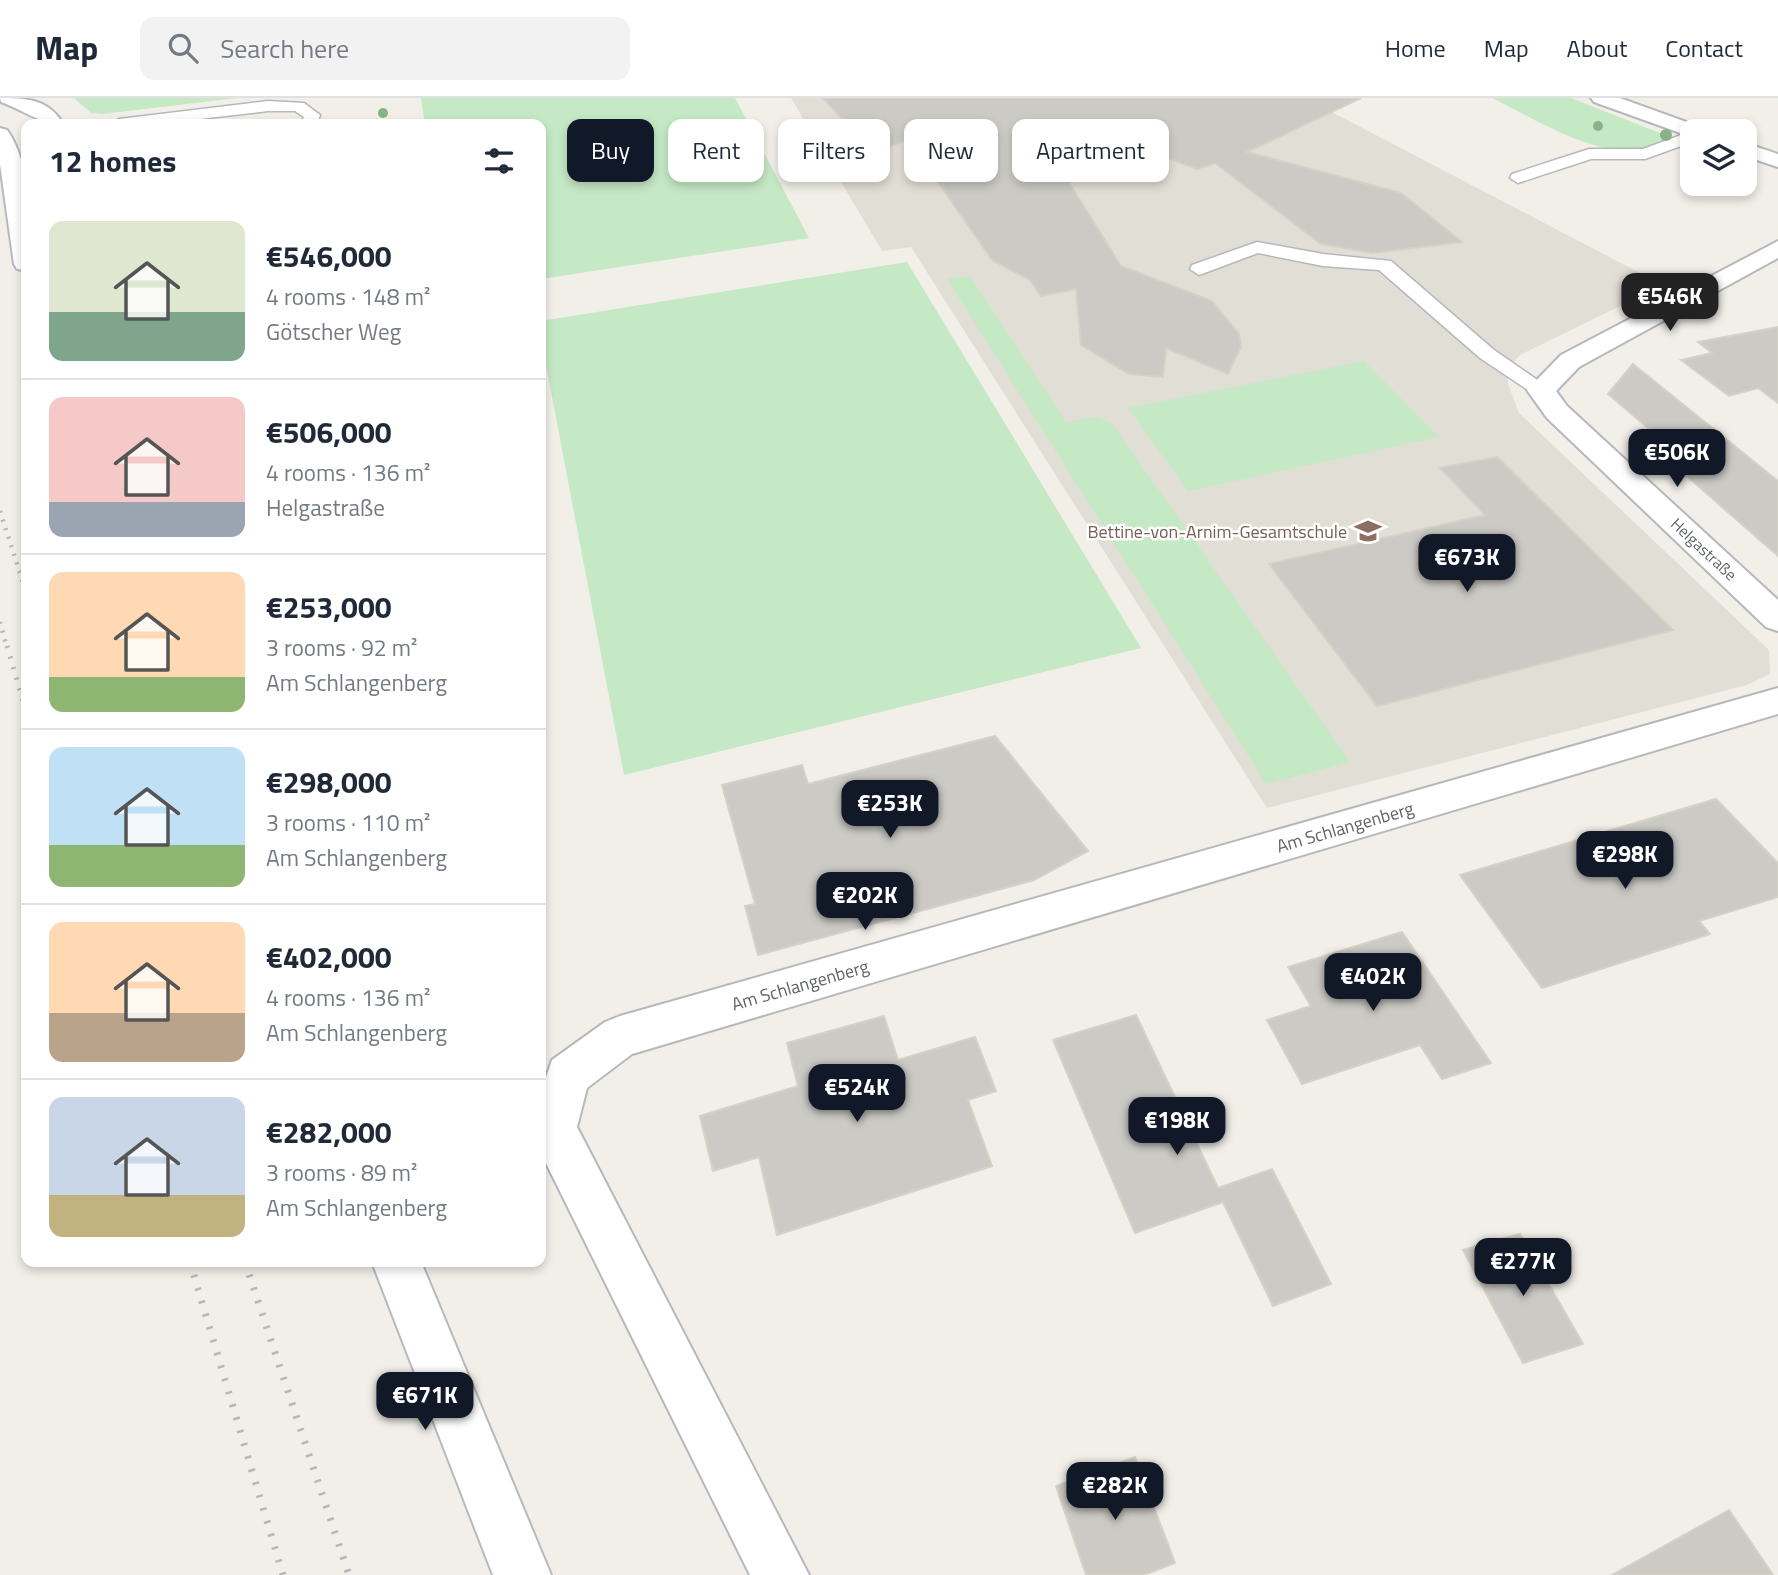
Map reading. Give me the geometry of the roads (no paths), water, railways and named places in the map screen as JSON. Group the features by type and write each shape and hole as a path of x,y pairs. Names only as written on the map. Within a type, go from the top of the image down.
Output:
{"street":[{"path":"1601,98 1680,129"},
{"path":"22,100 50,119"},
{"path":"0,134 7,141 21,191"},
{"path":"1757,153 1778,161"},
{"path":"1541,390 1570,361 1778,248"},
{"name":"Helgastraße","path":"1541,390 1556,412 1778,619"},
{"name":"Am Schlangenberg","path":"780,1575 554,1129 568,1075 620,1037 1778,701"},
{"path":"398,1267 522,1575"}],"lane":[{"path":"160,119 268,106 298,106 312,115 311,119"},
{"path":"1518,178 1589,154 1645,154 1680,139"},
{"path":"1199,269 1257,247 1323,260 1384,265 1487,354 1541,390"}],"railway":[{"path":"0,511 21,576"},
{"path":"0,622 7,648"},
{"path":"7,646 21,694"},
{"path":"191,1267 283,1575"},
{"path":"247,1267 349,1575"}],"place":[{"name":"Bettine-von-Arnim-Gesamtschule","path":"1368,531"}]}
